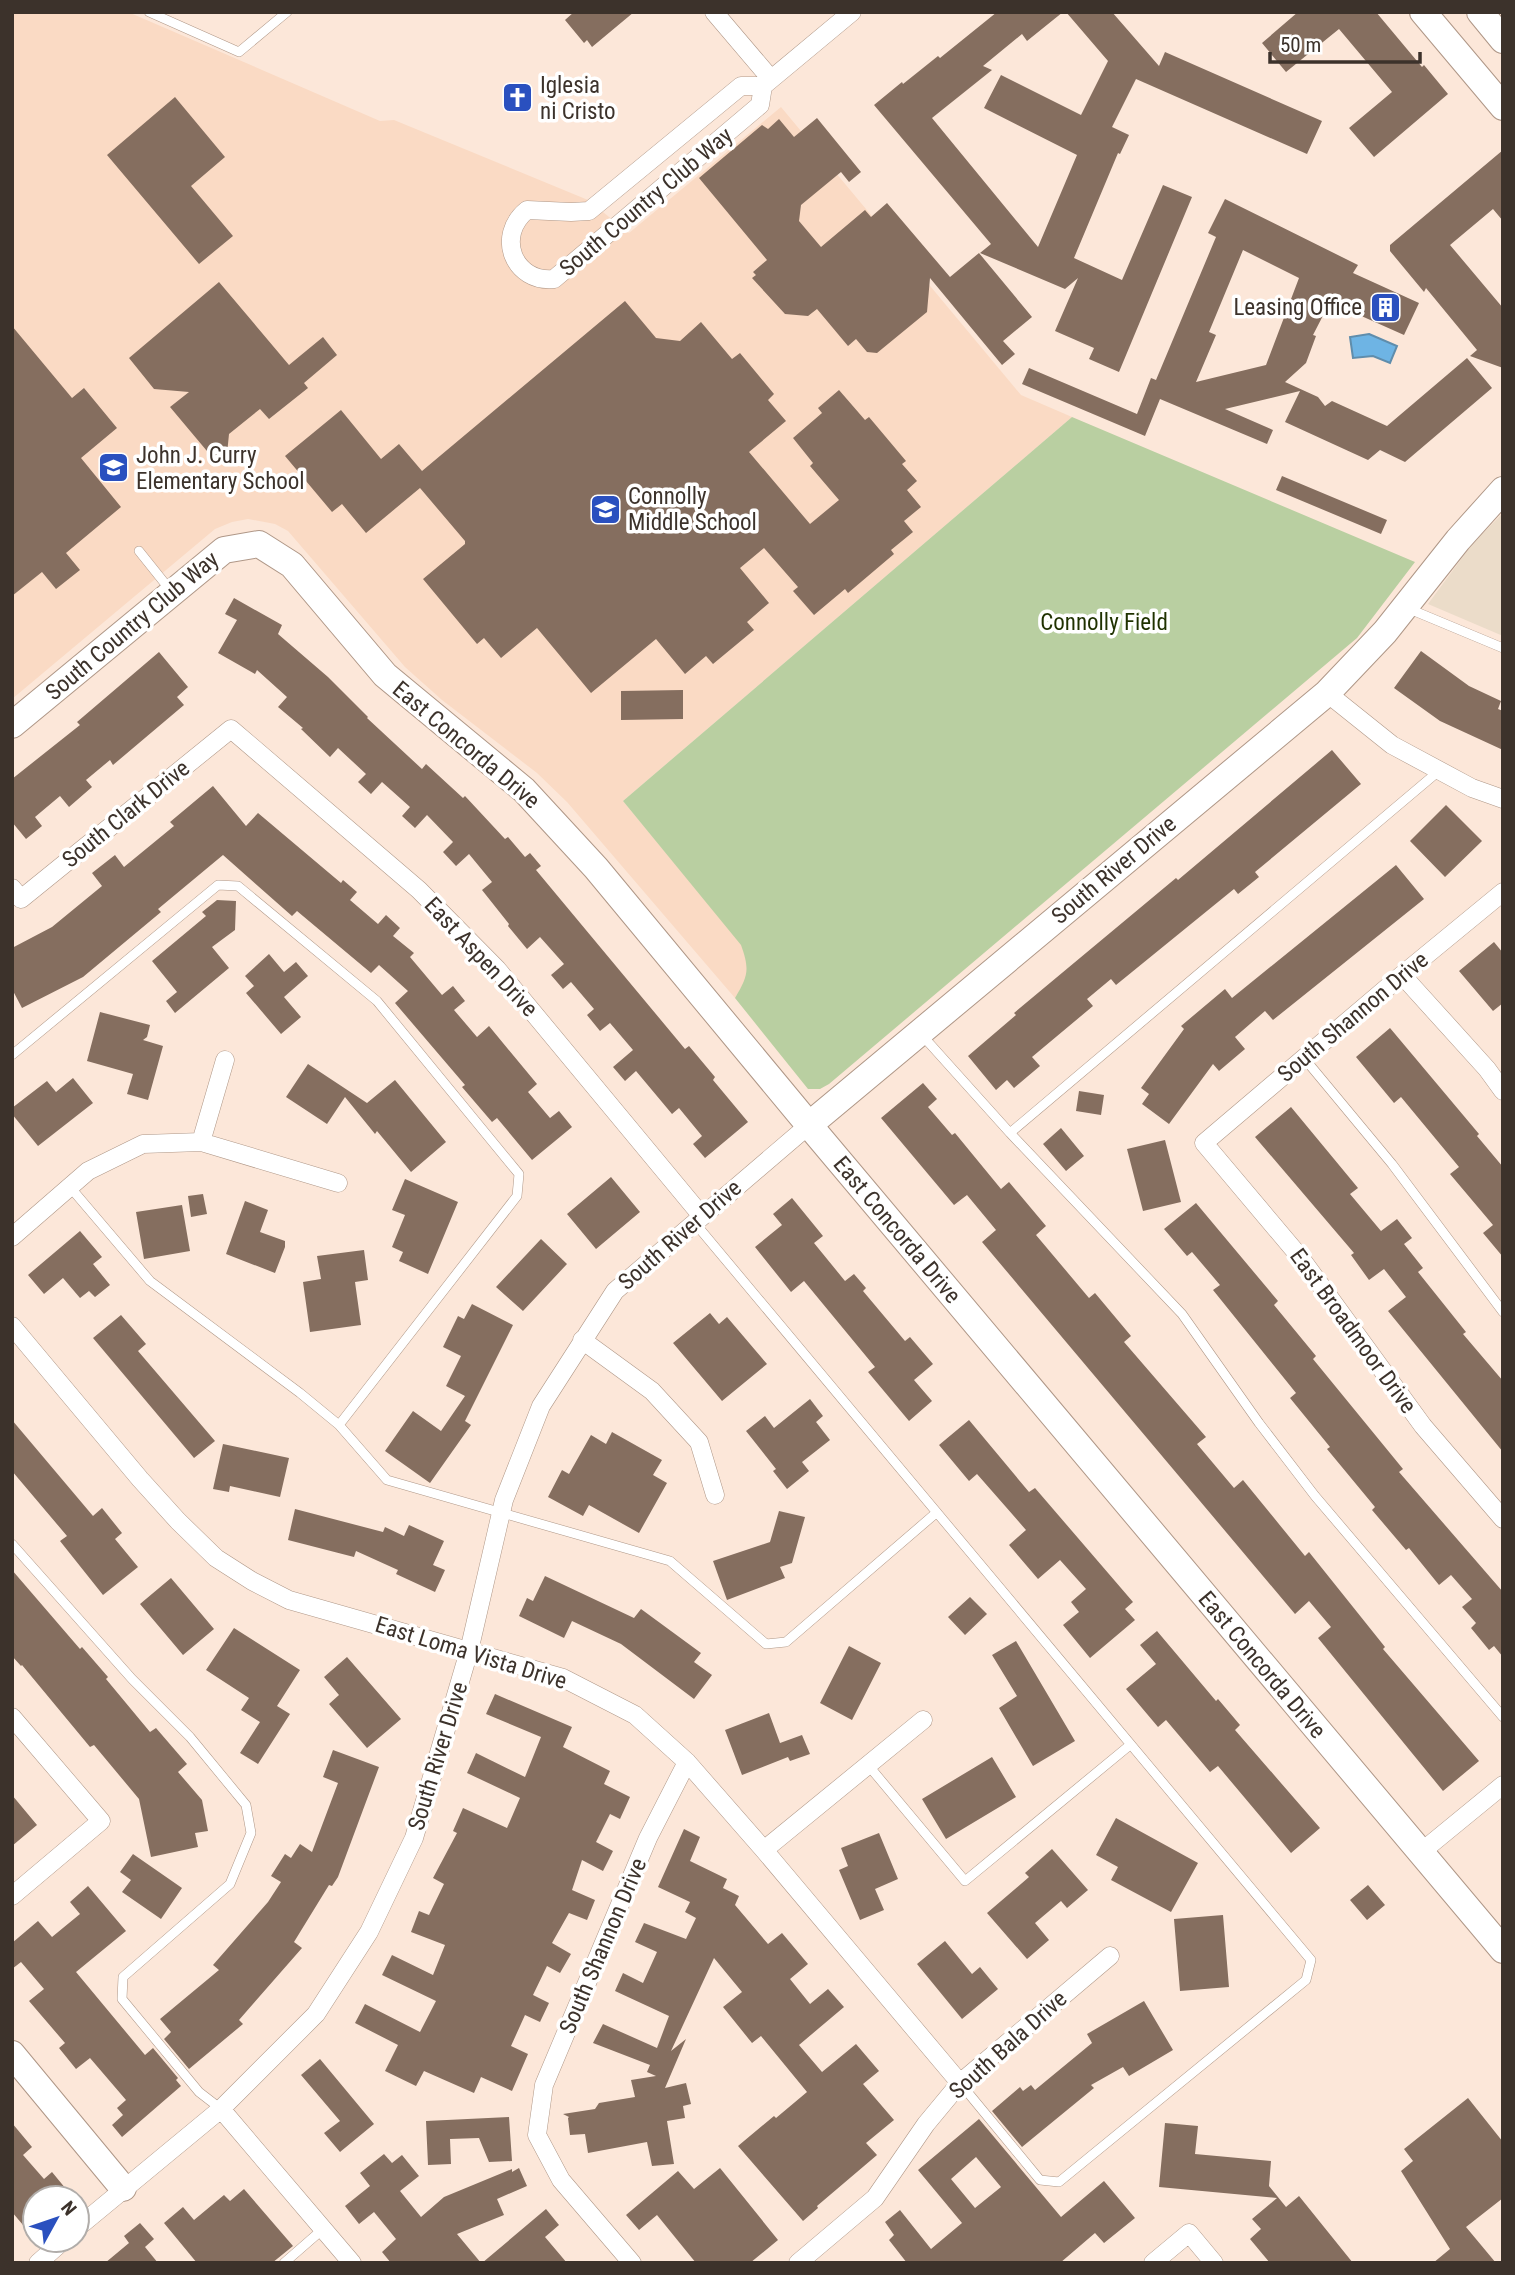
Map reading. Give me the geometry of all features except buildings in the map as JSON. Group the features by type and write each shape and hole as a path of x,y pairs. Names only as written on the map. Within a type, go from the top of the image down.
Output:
{"street":[{"path":"714,12 767,82"},
{"name":"South Country Club Way","path":"767,82 760,105 554,279 541,280 530,276 518,263 510,247 511,231 519,216 527,210 589,211 599,205 741,86 767,82 852,12"},
{"path":"1423,12 1503,107"},
{"path":"1480,12 1503,40"},
{"name":"South River Drive","path":"91,2216 222,2109 316,2014 369,1932 414,1838 469,1651 504,1500 541,1406 615,1291 697,1219 1327,693 1385,632 1458,540 1503,489"},
{"name":"South Country Club Way","path":"12,725 224,550 259,544"},
{"name":"East Concorda Drive","path":"259,544 292,565 385,675 524,790 596,867 809,1125 1503,1950"},
{"path":"1327,693 1392,745 1472,788 1503,799"},
{"name":"South Clark Drive","path":"17,893 231,729"},
{"name":"East Aspen Drive","path":"231,729 419,890 497,969 697,1219"},
{"name":"South Shannon Drive","path":"1204,1143 1503,892"},
{"path":"1402,975 1487,1069 1503,1091"},
{"path":"201,1142 225,1060"},
{"path":"12,1237 88,1171 143,1144 201,1142 338,1183"},
{"name":"East Broadmoor Drive","path":"1204,1143 1300,1257 1423,1426 1503,1519"},
{"name":"East Loma Vista Drive","path":"12,1326 178,1521 216,1558 252,1581 289,1600 564,1678 635,1715 687,1762 960,2083"},
{"path":"582,1340 652,1391 699,1443 715,1495"},
{"path":"12,1717 101,1821 12,1896"},
{"path":"764,1850 923,1720"},
{"name":"South Shannon Drive","path":"632,2263 562,2180 537,2135 544,2085 648,1838 687,1762"},
{"path":"1420,1853 1503,1785"},
{"name":"South Bala Drive","path":"798,2263 875,2198 926,2124 960,2083 1110,1956"},
{"path":"12,2054 123,2188"},
{"path":"222,2109 352,2263"},
{"path":"1153,2263 1189,2233 1214,2263"}],"lane":[{"path":"149,12 239,52 287,12"},
{"path":"139,551 172,592"},
{"path":"1406,607 1503,648"},
{"path":"1010,1133 1440,770"},
{"path":"12,1055 218,885 238,886 377,1001 519,1174 517,1196 339,1425"},
{"path":"920,1032 1010,1133 1182,1314 1259,1423 1315,1496 1503,1717"},
{"path":"1304,1058 1392,1164 1503,1312"},
{"path":"70,1187 150,1281 339,1425 387,1480 670,1561 765,1644 786,1642 936,1513"},
{"path":"697,1219 936,1513 1311,1960 1306,1980 1059,2182 1040,2180 960,2083"},
{"path":"12,1544 132,1679 190,1737 246,1805 251,1833 230,1884 123,1977 122,1999 199,2092 222,2109"},
{"path":"868,1765 965,1881 1130,1745"},
{"path":"284,2263 323,2229"}],"shaded area":[{"name":"Connolly Middle School","path":"12,12 128,12 380,121 394,120 588,200 629,233 781,107 1021,395 1072,417 623,801 742,945 747,963 747,978 735,998 567,802 537,773 442,700 405,667 288,531 275,524 248,519 215,529 12,699"},
{"path":"1503,513 1503,636 1428,604 1473,543"}],"green space":[{"name":"Connolly Field","path":"1072,417 1415,562 1357,638 829,1084 820,1089 808,1089 735,998 746,973 746,961 741,945 623,801"}],"water":[{"path":"1369,334 1397,346 1390,363 1373,356 1353,358 1350,337"}],"place":[{"name":"Iglesia ni Cristo","path":"517,98"},
{"name":"Leasing Office","path":"1385,307"},
{"name":"John J. Curry Elementary School","path":"113,468"},
{"name":"Connolly Middle School","path":"605,509"}]}
